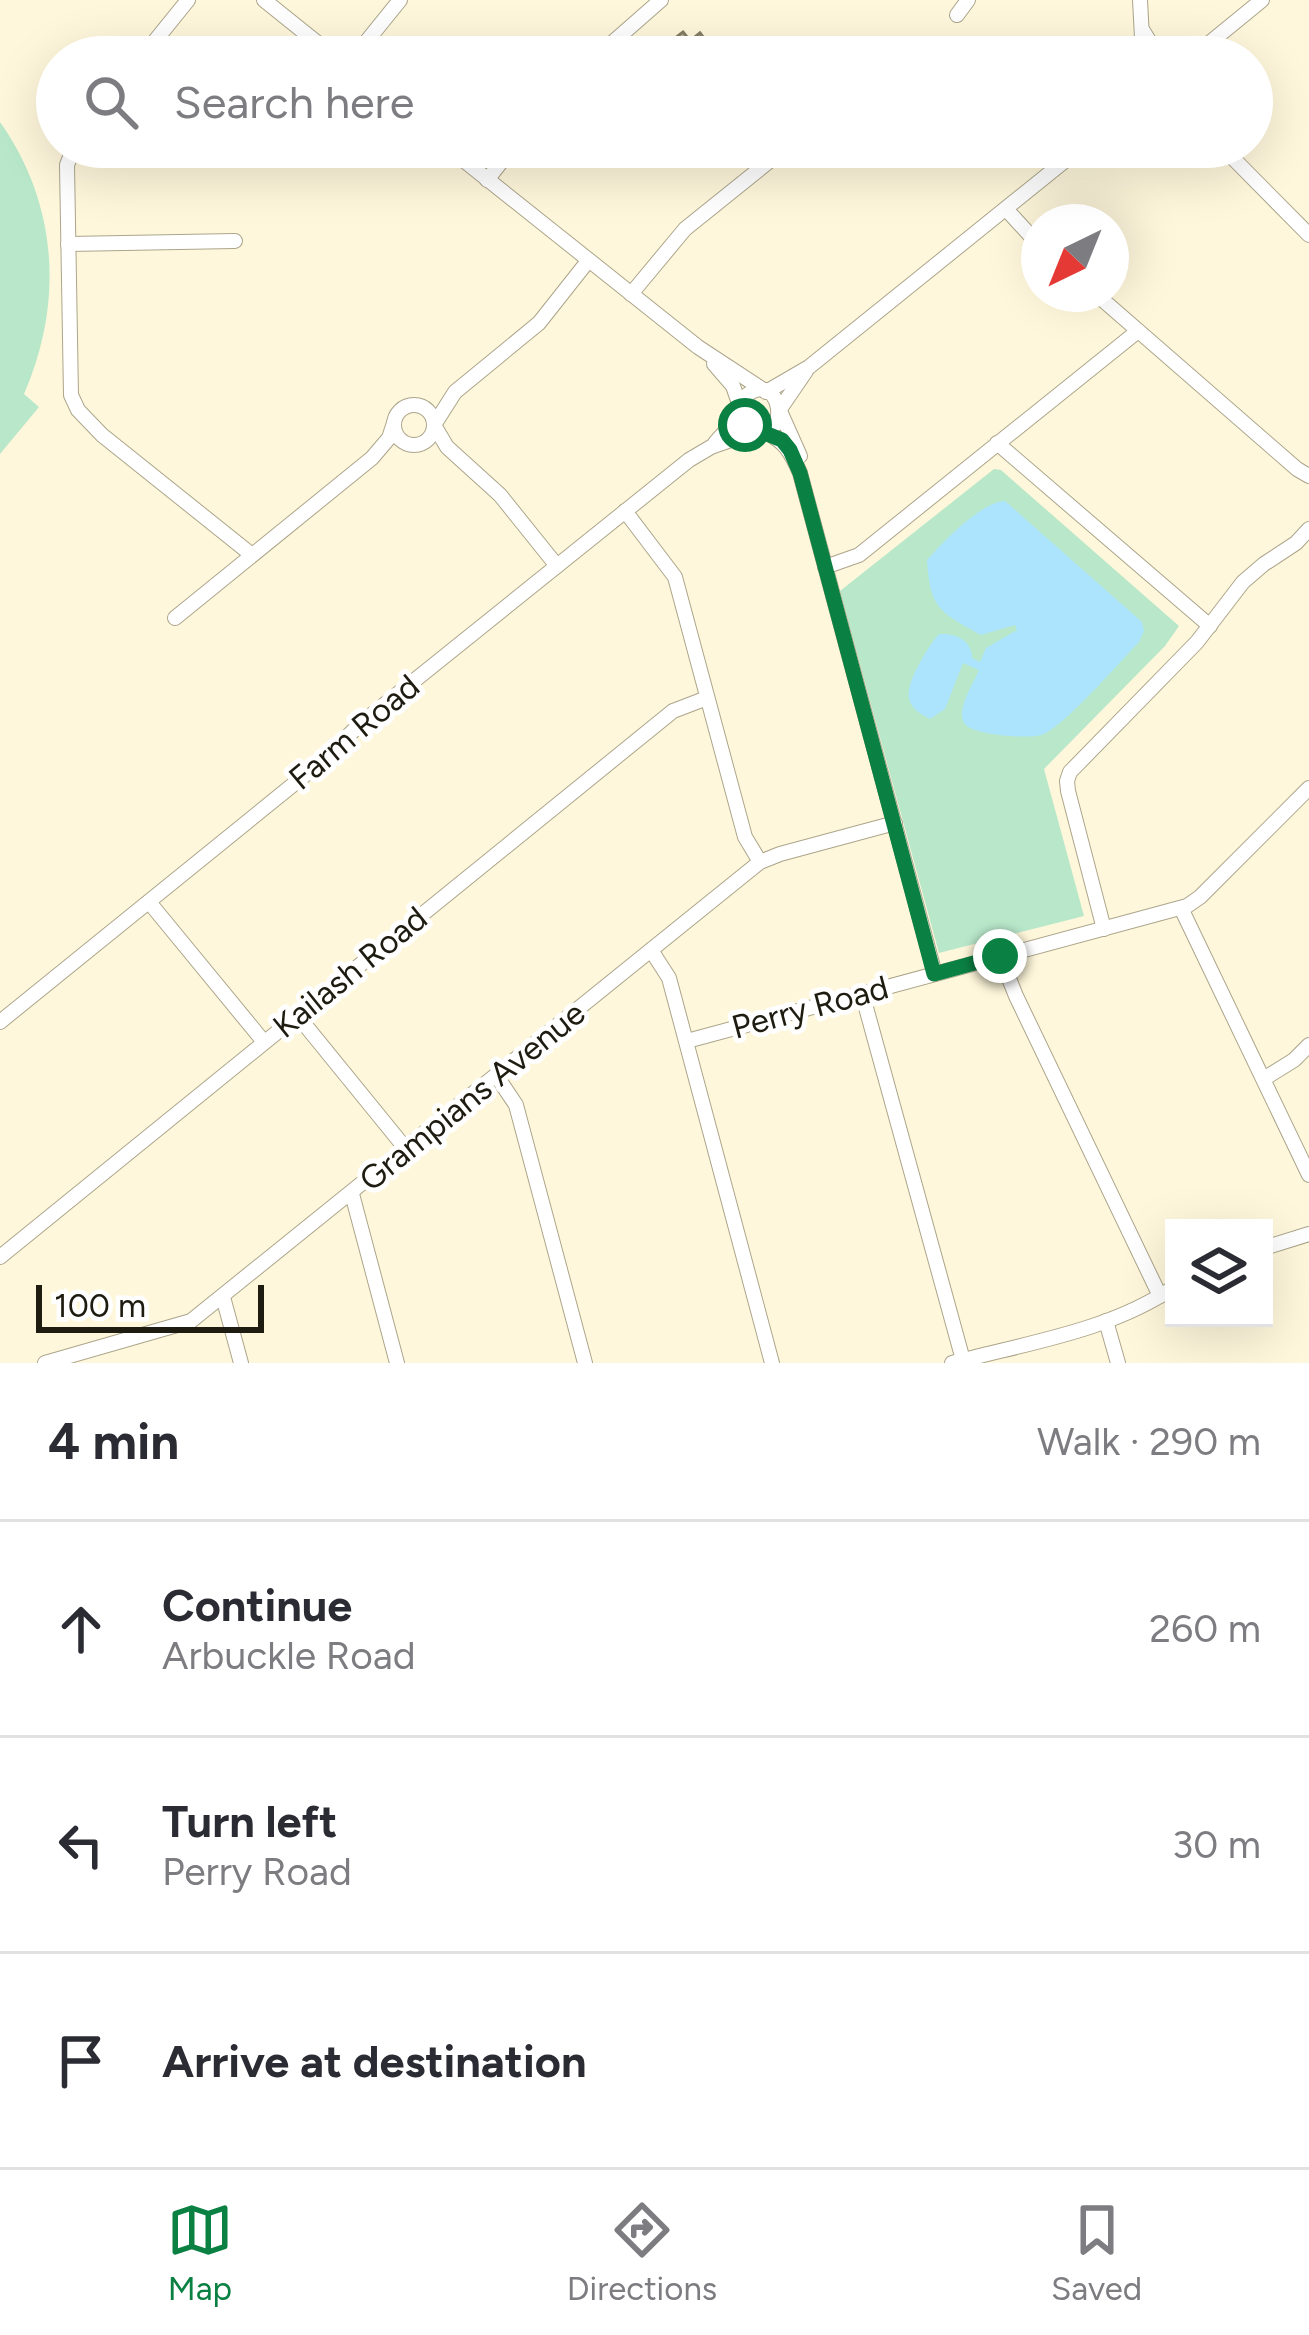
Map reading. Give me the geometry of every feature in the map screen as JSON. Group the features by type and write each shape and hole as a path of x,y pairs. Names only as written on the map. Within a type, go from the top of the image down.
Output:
{"street":[{"path":"159,36 188,0"},
{"path":"264,0 309,36"},
{"path":"371,36 400,0"},
{"path":"620,36 661,0"},
{"path":"957,15 968,0"},
{"path":"1140,0 1142,36"},
{"path":"1220,36 1262,0"},
{"path":"1141,26 1147,36"},
{"path":"68,168 71,395 78,410 102,435 252,555"},
{"path":"473,168 698,347 776,398 800,454 800,473"},
{"path":"488,180 497,168"},
{"path":"632,295 685,230 761,168"},
{"path":"740,409 747,395 765,391 808,367 1056,168"},
{"path":"1243,168 1309,235"},
{"path":"1006,209 1021,225"},
{"path":"68,244 235,242"},
{"path":"372,458 426,440 455,392 539,322 588,261"},
{"path":"1116,312 1303,472 1309,486"},
{"path":"826,567 859,555 1138,331"},
{"path":"698,347 733,386 745,425 782,440 800,473 934,974"},
{"path":"760,431 776,424 808,367"},
{"path":"175,617 372,458 389,438 400,410 455,392"},
{"path":"416,405 429,412 460,460 500,495 557,566"},
{"name":"Farm Road","path":"711,447 740,409"},
{"path":"394,423 398,437 460,460"},
{"name":"Farm Road","path":"0,1022 689,460 711,447 760,431"},
{"path":"998,442 1210,626"},
{"path":"625,512 676,577 746,837 760,862"},
{"path":"1104,928 1068,791 1072,768 1210,626 1243,582 1302,541 1309,529"},
{"name":"Kailash Road","path":"0,1257 673,710 707,698"},
{"name":"Perry Road","path":"687,1041 1180,908 1200,897 1309,788"},
{"name":"Grampians Avenue","path":"45,1363 191,1321 760,862 895,823"},
{"path":"148,902 264,1042"},
{"path":"1180,908 1309,1175"},
{"path":"651,950 669,978 772,1363"},
{"path":"1000,956 1165,1287"},
{"path":"862,993 957,1361 1106,1321 1165,1292"},
{"path":"297,1015 406,1149"},
{"path":"1264,1078 1309,1045"},
{"path":"496,1076 516,1105 585,1363"},
{"path":"352,1194 397,1363"},
{"path":"1273,1245 1309,1234"},
{"path":"223,1297 242,1363"},
{"path":"1106,1321 1118,1363"}],"green space":[{"path":"0,122 34,186 44,220 49,290 37,360 24,394 39,407 0,454"},
{"path":"994,469 1001,470 1179,626 1044,769 1084,916 939,953 840,591"}],"water":[{"path":"1005,501 1142,622 1144,631 1079,706 1037,736 989,733 964,723 964,704 979,670 963,663 945,709 930,719 909,698 914,674 939,634 961,638 972,658 980,662 986,648 1017,630 1015,625 981,635 956,620 940,607 928,576 927,560 943,543 974,515"}],"route":[{"path":"745,425 782,440 800,473 934,974 1000,956"}]}
